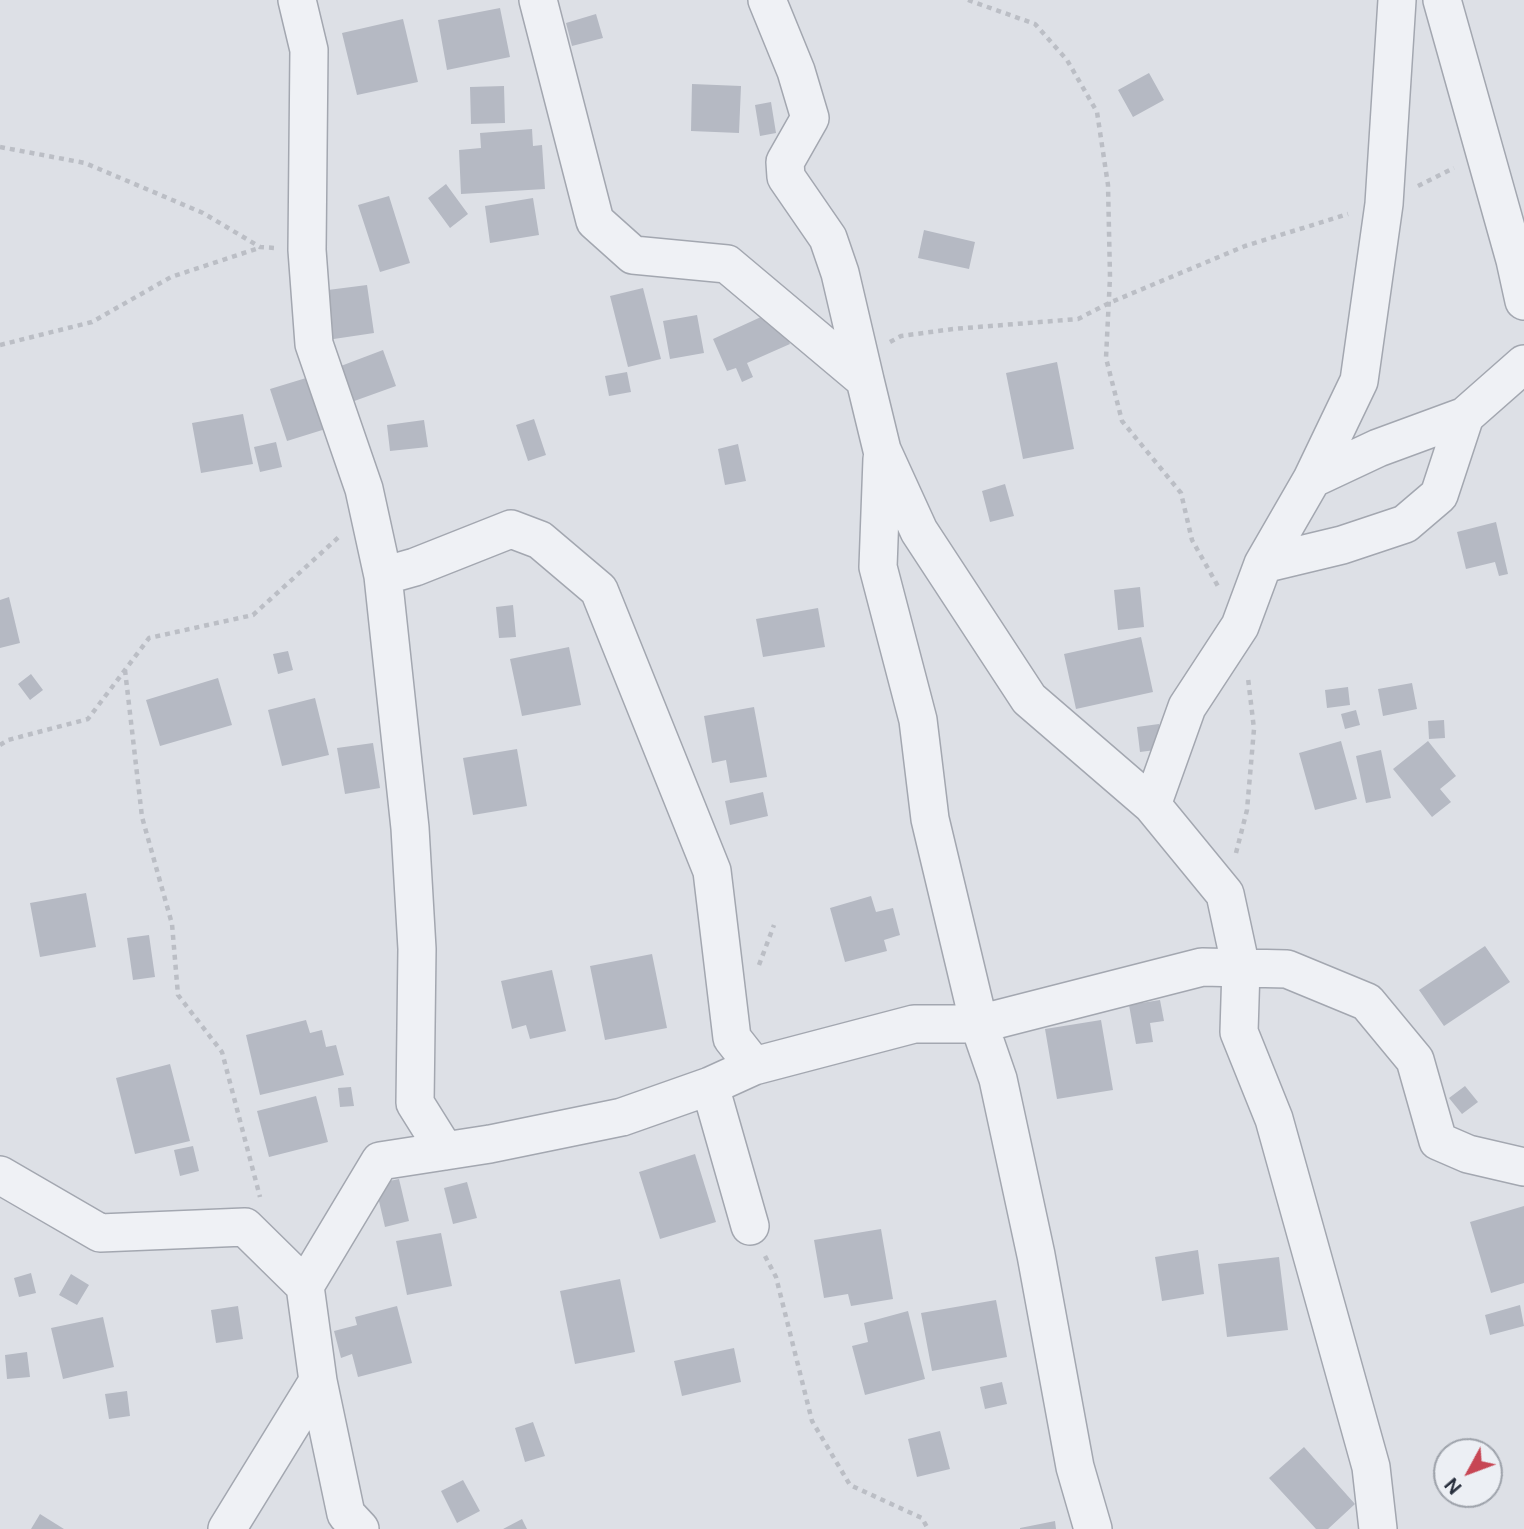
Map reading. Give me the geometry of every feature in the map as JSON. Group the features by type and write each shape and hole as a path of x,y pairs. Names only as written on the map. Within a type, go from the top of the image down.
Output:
{"street":[{"path":"297,0 309,50 307,250 314,344 363,489 383,576 411,842 417,949 415,1103 445,1151"},
{"path":"538,0 595,221 633,255 727,264 862,369"},
{"path":"767,0 796,71 810,118 785,162 786,177 828,238 840,273 882,450 919,531 1029,699 1152,806 1225,894 1241,968 1240,1032 1273,1119 1371,1467 1378,1529"},
{"path":"1152,806 1187,707 1240,626 1263,564 1312,479 1359,381 1384,204 1397,0"},
{"path":"1443,0 1524,301"},
{"path":"1312,479 1378,448 1465,416 1524,364"},
{"path":"1263,564 1342,545 1405,524 1438,495 1465,416"},
{"path":"882,450 878,566 918,720 930,819 979,1024 998,1079 1036,1255 1074,1467 1093,1529"},
{"path":"383,576 415,567 511,530 540,540 599,590 712,871 732,1038 754,1066"},
{"path":"359,1529 346,1514 317,1381 305,1286 380,1161 622,1117 710,1086 754,1066 914,1024 979,1024 1202,967 1287,969 1367,1002 1415,1060 1438,1141 1468,1154 1524,1167"},
{"path":"710,1086 750,1226"},
{"path":"0,1175 100,1233 245,1227 305,1286"},
{"path":"227,1529 317,1381"}],"path":[{"path":"968,0 1035,24 1067,60 1097,112 1108,185 1109,303 1106,358 1122,421 1181,492 1192,540 1240,626 1254,729 1247,810 1225,894"},
{"path":"0,147 85,163 203,213 260,247"},
{"path":"862,369 901,336 1078,319 1109,303 1245,246 1384,204 1486,152"},
{"path":"0,345 92,322 171,277 260,247 307,250"},
{"path":"0,745 8,740 88,719 149,638 253,615 368,510"},
{"path":"125,670 142,817 172,925 178,995 222,1052 262,1206"},
{"path":"750,1226 776,1277 812,1421 850,1485 922,1518 928,1529"}],"building":[{"path":"500,8 510,57 447,70 438,20"},
{"path":"596,14 603,38 572,46 566,23"},
{"path":"403,19 418,82 357,95 342,33"},
{"path":"1149,73 1164,100 1133,117 1118,90"},
{"path":"692,84 741,86 739,133 691,131"},
{"path":"504,86 505,123 471,124 470,87"},
{"path":"771,102 776,133 760,136 755,105"},
{"path":"532,129 533,146 542,145 545,189 461,194 459,150 481,148 480,133"},
{"path":"446,184 468,214 450,228 428,198"},
{"path":"389,196 410,263 380,272 358,205"},
{"path":"533,198 539,235 490,243 485,206"},
{"path":"924,230 975,242 969,269 918,258"},
{"path":"367,285 374,333 327,340 320,291"},
{"path":"643,288 661,359 628,367 610,296"},
{"path":"774,311 790,344 747,363 753,377 742,382 736,368 727,371 713,339"},
{"path":"697,315 704,353 670,359 663,321"},
{"path":"383,350 396,386 346,404 333,369"},
{"path":"1057,362 1074,449 1023,459 1006,373"},
{"path":"627,372 631,392 609,396 605,376"},
{"path":"316,375 332,427 287,441 270,389"},
{"path":"243,414 253,464 201,473 192,423"},
{"path":"534,419 546,455 528,461 516,425"},
{"path":"424,420 428,447 390,451 387,425"},
{"path":"276,442 282,467 260,472 254,447"},
{"path":"738,444 746,481 725,485 718,449"},
{"path":"1005,484 1014,516 990,522 982,491"},
{"path":"1496,522 1508,574 1499,576 1495,562 1466,569 1457,532"},
{"path":"1140,587 1144,627 1118,630 1114,590"},
{"path":"9,597 20,643 0,648 0,600"},
{"path":"513,605 516,637 499,638 496,607"},
{"path":"818,608 825,647 763,657 756,619"},
{"path":"1141,637 1153,692 1076,709 1064,654"},
{"path":"569,647 581,705 522,716 510,659"},
{"path":"288,651 293,670 278,674 273,654"},
{"path":"31,674 43,690 30,700 18,684"},
{"path":"218,678 232,725 160,746 146,700"},
{"path":"1412,683 1417,709 1383,716 1378,689"},
{"path":"1348,687 1350,705 1327,708 1325,690"},
{"path":"315,698 329,755 282,766 268,710"},
{"path":"754,707 767,777 730,783 726,760 712,763 704,716"},
{"path":"1356,710 1360,725 1345,729 1341,714"},
{"path":"1444,720 1445,738 1429,739 1428,721"},
{"path":"1159,724 1163,749 1140,752 1137,727"},
{"path":"1341,741 1357,799 1315,810 1299,753"},
{"path":"1428,741 1456,776 1440,789 1451,802 1432,817 1393,769"},
{"path":"373,743 380,788 345,794 337,748"},
{"path":"517,749 527,806 473,815 463,758"},
{"path":"1381,750 1391,798 1366,803 1356,756"},
{"path":"763,792 768,816 730,825 725,801"},
{"path":"86,893 96,947 40,957 30,903"},
{"path":"871,896 876,912 893,908 900,935 884,940 887,951 845,962 830,908"},
{"path":"149,935 155,977 133,980 127,938"},
{"path":"1485,946 1510,982 1444,1026 1419,990"},
{"path":"652,954 667,1028 605,1040 590,966"},
{"path":"552,970 566,1031 530,1039 526,1025 512,1029 501,981"},
{"path":"1160,1000 1164,1021 1150,1023 1153,1042 1136,1044 1129,1005"},
{"path":"306,1020 310,1033 322,1030 326,1047 336,1045 344,1075 260,1095 246,1035"},
{"path":"1101,1020 1113,1090 1057,1099 1045,1029"},
{"path":"170,1064 190,1141 135,1154 116,1078"},
{"path":"1465,1086 1478,1102 1462,1114 1449,1098"},
{"path":"351,1087 354,1106 340,1107 338,1088"},
{"path":"316,1096 328,1142 269,1157 257,1111"},
{"path":"193,1146 199,1171 180,1176 174,1150"},
{"path":"695,1154 716,1222 660,1239 639,1172"},
{"path":"399,1179 409,1221 385,1227 375,1184"},
{"path":"467,1182 477,1218 453,1224 444,1188"},
{"path":"1524,1206 1524,1283 1491,1293 1470,1222"},
{"path":"881,1229 893,1299 851,1306 848,1294 824,1298 814,1240"},
{"path":"441,1233 452,1286 407,1295 396,1241"},
{"path":"1198,1250 1204,1294 1162,1301 1155,1257"},
{"path":"1279,1257 1288,1330 1227,1337 1218,1264"},
{"path":"31,1273 36,1293 19,1297 14,1278"},
{"path":"71,1274 89,1285 77,1305 59,1295"},
{"path":"620,1279 635,1352 575,1364 560,1291"},
{"path":"996,1300 1007,1357 932,1371 921,1313"},
{"path":"1520,1305 1524,1326 1490,1335 1485,1315"},
{"path":"238,1306 243,1339 216,1343 211,1310"},
{"path":"397,1306 412,1363 358,1377 352,1354 341,1358 334,1331 357,1325 355,1317"},
{"path":"908,1311 925,1379 865,1395 852,1346 868,1342 864,1323"},
{"path":"103,1317 114,1367 63,1379 51,1328"},
{"path":"734,1348 741,1382 682,1396 674,1361"},
{"path":"27,1352 30,1377 7,1379 5,1355"},
{"path":"1002,1382 1007,1404 985,1409 980,1387"},
{"path":"127,1391 130,1416 109,1419 105,1394"},
{"path":"533,1422 545,1456 525,1462 515,1428"},
{"path":"940,1431 950,1469 917,1477 908,1439"},
{"path":"1304,1447 1355,1504 1328,1529 1316,1529 1269,1478"},
{"path":"463,1480 480,1511 457,1523 441,1491"},
{"path":"40,1514 64,1529 31,1529"},
{"path":"522,1519 527,1529 503,1529"},
{"path":"1055,1521 1056,1529 1020,1529 1020,1528"}]}
